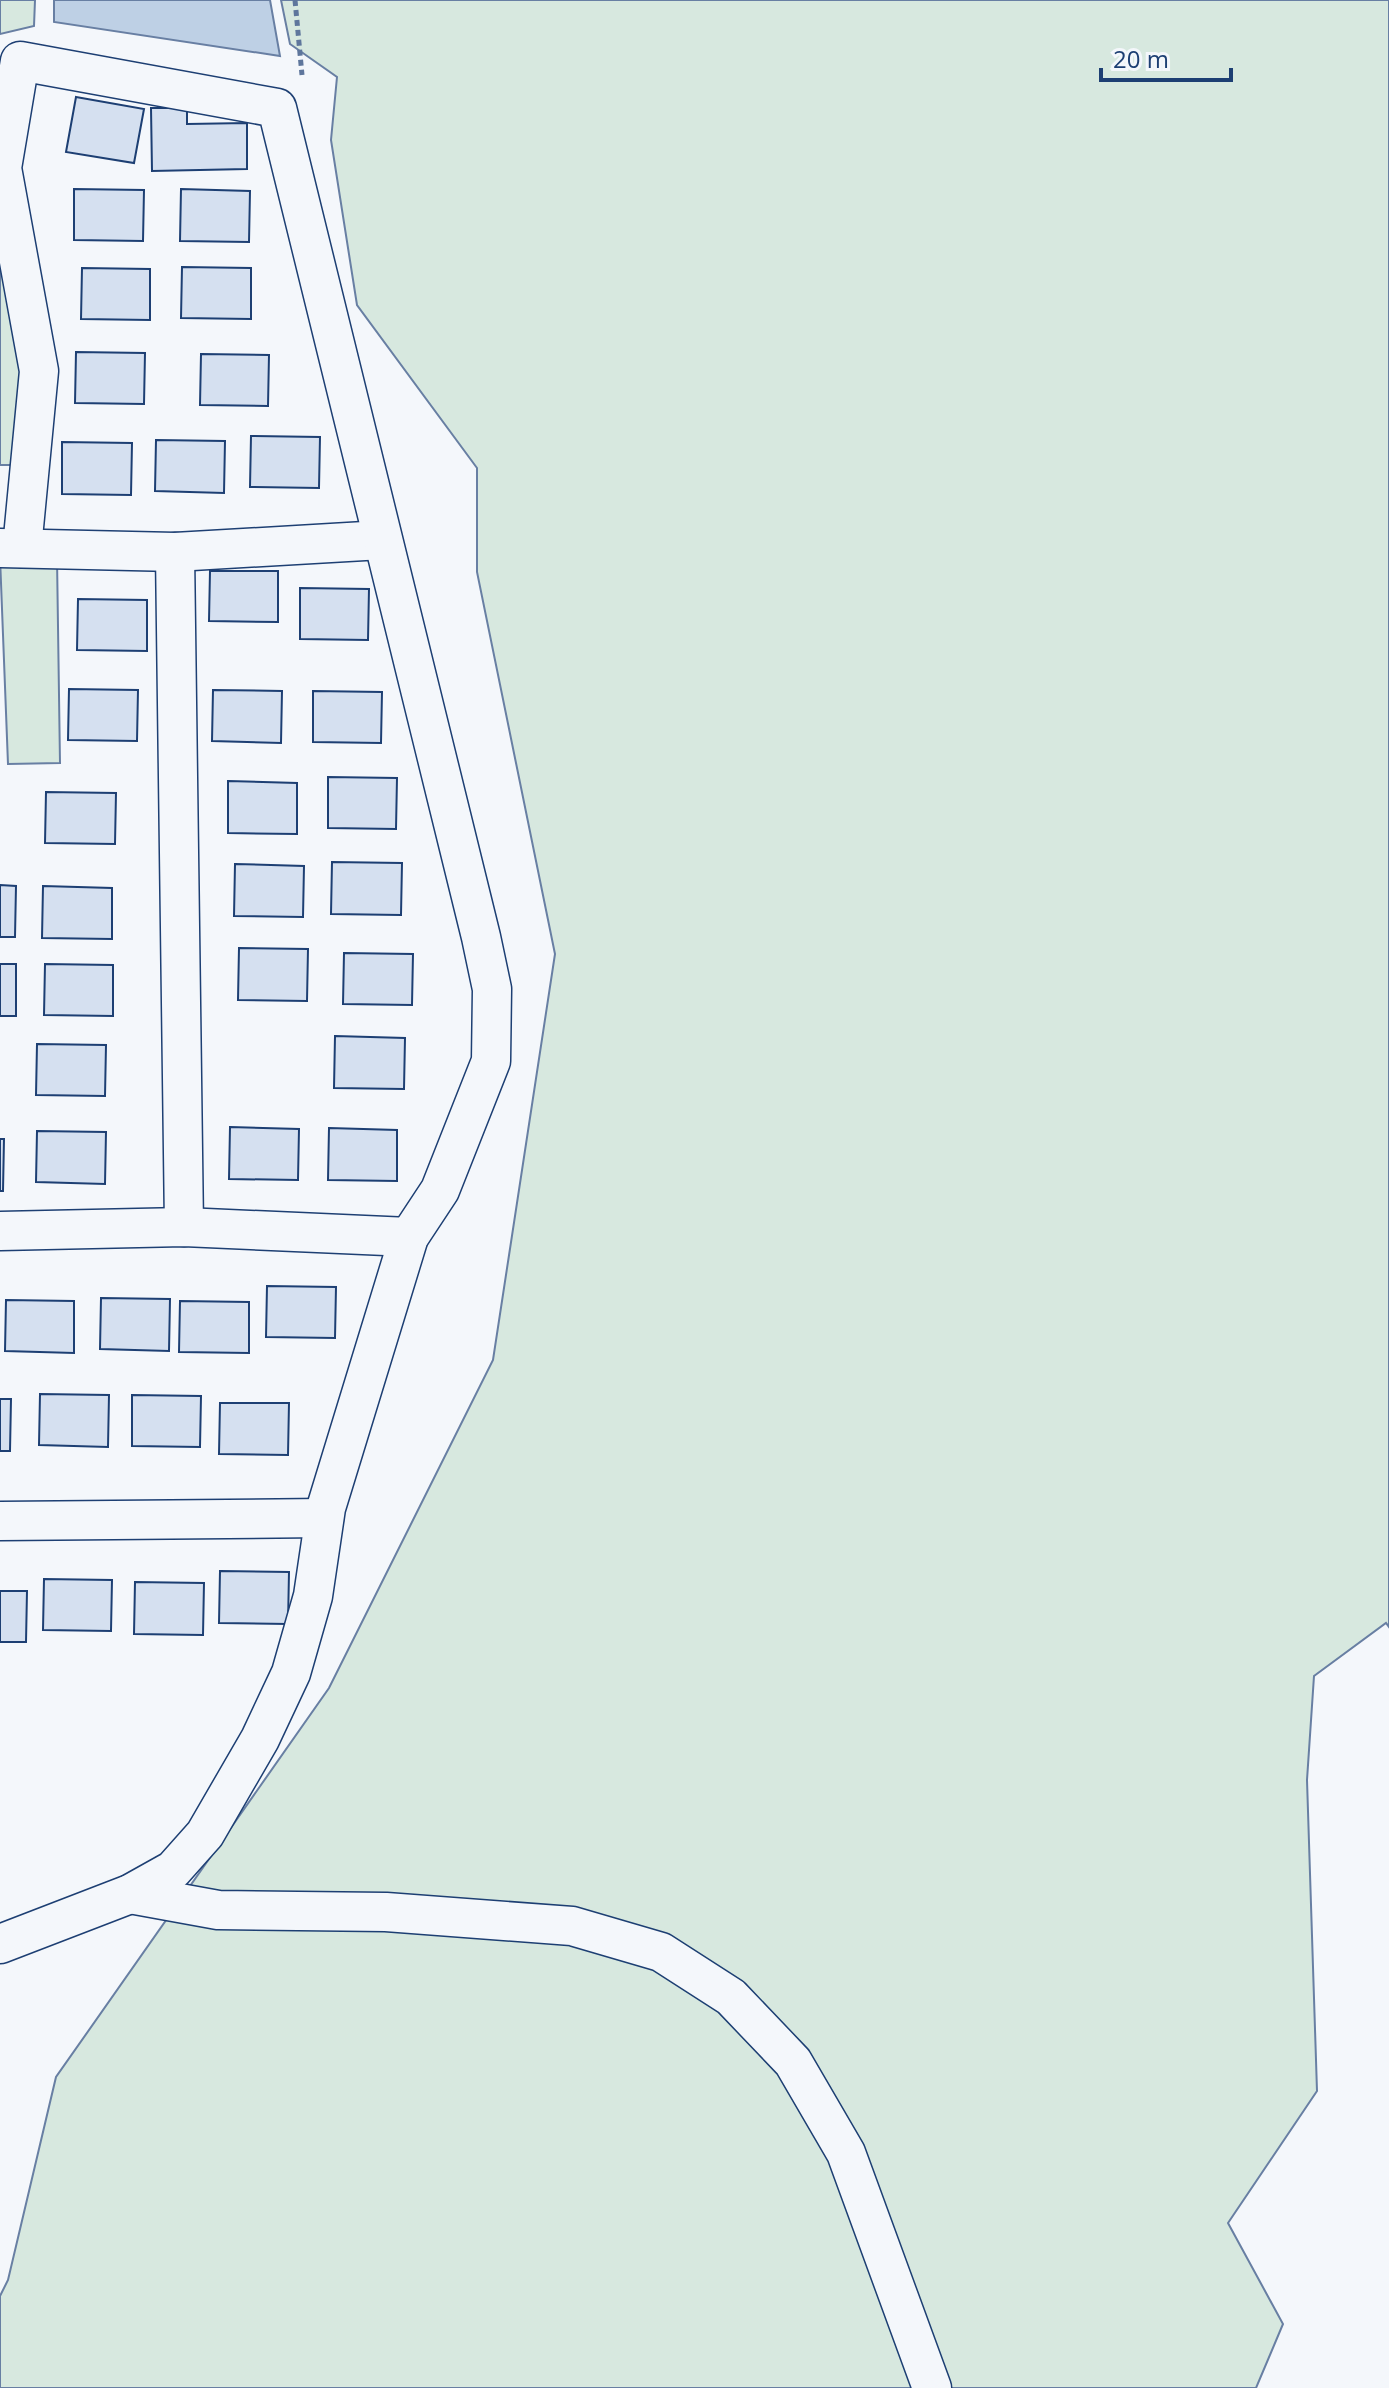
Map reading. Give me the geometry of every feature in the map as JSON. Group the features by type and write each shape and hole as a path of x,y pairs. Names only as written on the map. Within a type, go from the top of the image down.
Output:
{"street":[{"path":"0,1944 130,1894 173,1870 205,1834 253,1753 291,1673 313,1596 324,1518 409,1237 440,1190 491,1061 492,989 277,108 20,61 2,168 39,371 11,548 175,552 382,540"},
{"path":"175,552 184,1227"},
{"path":"0,1231 184,1227 409,1237"},
{"path":"0,1521 324,1518"},
{"path":"130,1894 218,1910 386,1912 572,1926 661,1952 731,1997 793,2062 846,2153 932,2388"}],"path":[{"path":"277,108 303,84 295,0"}],"shaded area":[{"path":"0,0 35,0 34,26 0,34"},
{"path":"281,0 1389,0 1389,1627 1386,1623 1314,1676 1307,1780 1317,2091 1228,2223 1283,2324 1256,2388 0,2388 0,2296 8,2280 56,2077 329,1688 493,1360 555,954 477,572 477,468 357,305 331,140 337,77 290,44"},
{"path":"0,262 26,378 12,465 0,465"},
{"path":"0,557 57,558 60,763 8,764"}],"water":[{"path":"54,0 270,0 280,56 54,22"}],"building":[{"path":"76,97 144,109 134,163 66,152"},
{"path":"151,108 187,108 187,124 247,123 247,169 152,171"},
{"path":"74,189 144,190 143,241 74,240"},
{"path":"181,189 250,191 249,242 180,241"},
{"path":"182,267 251,268 251,319 181,318"},
{"path":"82,268 150,269 150,320 81,319"},
{"path":"76,352 145,353 144,404 75,403"},
{"path":"201,354 269,355 268,406 200,405"},
{"path":"251,436 320,437 319,488 250,487"},
{"path":"156,440 225,441 224,493 155,491"},
{"path":"62,442 132,443 131,495 62,494"},
{"path":"210,571 278,571 278,622 209,621"},
{"path":"300,588 369,589 368,640 300,639"},
{"path":"78,599 147,600 147,651 77,650"},
{"path":"69,689 138,690 137,741 68,740"},
{"path":"213,690 282,691 281,743 212,741"},
{"path":"313,691 382,692 381,743 313,742"},
{"path":"328,777 397,778 396,829 328,828"},
{"path":"228,781 297,783 297,834 228,833"},
{"path":"46,792 116,793 115,844 45,843"},
{"path":"332,862 402,863 401,915 331,914"},
{"path":"235,864 304,866 303,917 234,916"},
{"path":"0,885 16,886 15,937 0,937"},
{"path":"43,886 112,888 112,939 42,938"},
{"path":"239,948 308,949 307,1001 238,1000"},
{"path":"344,953 413,954 412,1005 343,1004"},
{"path":"0,964 16,964 16,1016 0,1016"},
{"path":"45,964 113,965 113,1016 44,1015"},
{"path":"335,1036 405,1038 404,1089 334,1088"},
{"path":"37,1044 106,1045 105,1096 36,1095"},
{"path":"230,1127 299,1129 298,1180 229,1179"},
{"path":"329,1128 397,1130 397,1181 328,1180"},
{"path":"37,1131 106,1132 105,1184 36,1182"},
{"path":"0,1139 4,1139 3,1191 0,1191"},
{"path":"267,1286 336,1287 335,1338 266,1337"},
{"path":"101,1298 170,1299 169,1351 100,1349"},
{"path":"6,1300 74,1301 74,1353 5,1351"},
{"path":"180,1301 249,1302 249,1353 179,1352"},
{"path":"40,1394 109,1395 108,1447 39,1445"},
{"path":"132,1395 201,1396 200,1447 132,1446"},
{"path":"0,1399 11,1399 10,1451 0,1451"},
{"path":"220,1403 289,1403 288,1455 219,1454"},
{"path":"220,1571 289,1572 288,1624 219,1623"},
{"path":"44,1579 112,1580 111,1631 43,1630"},
{"path":"135,1582 204,1583 203,1635 134,1634"},
{"path":"0,1591 27,1591 26,1642 0,1642"}]}
